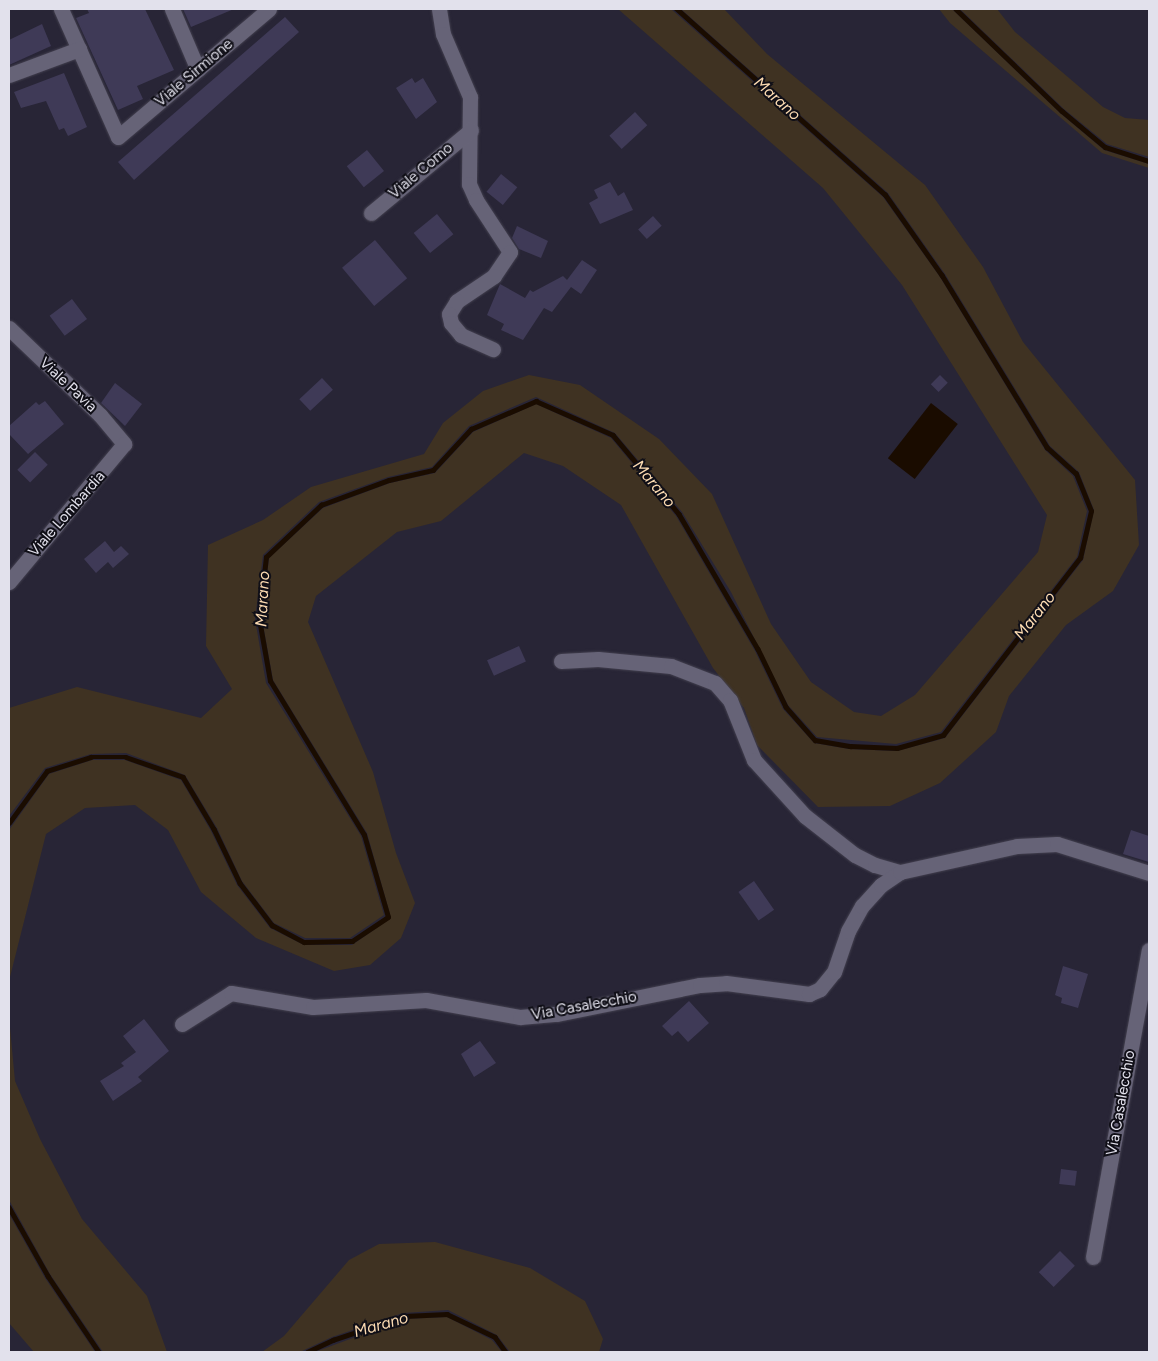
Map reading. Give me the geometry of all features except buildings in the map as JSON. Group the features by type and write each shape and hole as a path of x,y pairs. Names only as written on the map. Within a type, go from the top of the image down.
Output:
{"street":[{"path":"9,75 79,49 61,9"},
{"path":"172,9 198,70"},
{"name":"Viale Sirmione","path":"79,49 118,137 270,9"},
{"name":"Viale Como","path":"439,9 443,34 470,97 469,184 476,200 510,252 494,276 458,301 449,314 451,324 461,335 493,349"},
{"name":"Viale Como","path":"371,213 471,130"},
{"name":"Viale Pavia","path":"9,328 100,415 124,444"},
{"name":"Viale Lombardia","path":"9,582 124,444"},
{"name":"Via Casalecchio","path":"561,660 598,659 671,666 715,683 730,700 754,760 805,816 855,855 875,865 900,872"},
{"name":"Via Casalecchio","path":"182,1024 231,993 313,1007 426,1000 520,1017 557,1014 700,984 726,983 809,994 828,982 862,906 881,884 900,872 1017,846 1057,844 1088,851 1149,873"},
{"name":"Via Casalecchio","path":"1093,1257 1149,950"}],"shaded area":[{"path":"618,9 671,9 883,197 940,277 1045,450 1073,476 1087,511 1077,557 941,732 896,744 817,737 788,705 731,592 682,512 615,433 536,397 469,426 432,467 388,477 319,502 263,555 255,619 266,683 361,836 384,915 350,938 305,938 274,923 242,881 217,828 185,775 126,753 91,754 45,768 9,816 9,708 77,687 201,718 232,689 206,646 208,545 263,520 311,487 424,454 443,423 483,391 529,375 580,385 659,439 712,494 771,624 811,682 854,712 881,716 915,695 1038,552 1047,515 902,285 823,188"},
{"path":"681,9 724,9 767,54 925,185 983,267 1023,342 1135,480 1139,545 1113,591 1066,625 1009,696 996,732 940,783 890,806 818,807 757,745 744,708 713,668 621,505 563,466 524,453 441,521 397,532 316,596 308,622 373,772 396,853 415,903 401,938 370,965 334,971 256,938 201,892 168,830 135,805 85,808 46,834 9,981 9,830 49,774 92,760 125,760 181,780 211,831 237,885 270,928 304,945 352,945 391,918 367,833 273,680 262,619 269,558 323,508 390,483 435,473 473,432 536,404 611,438 676,516 755,651 783,709 814,743 849,749 897,751 945,738 1083,560 1094,510 1079,472 1050,446 945,274 888,193"},
{"path":"939,9 952,9 1060,113 1104,150 1149,164 1149,168 1102,153 950,23"},
{"path":"960,9 997,9 1015,32 1103,107 1125,118 1149,120 1149,157 1107,144 1064,109"},
{"path":"931,403 958,424 915,479 888,458"},
{"path":"9,1017 15,1081 40,1139 82,1219 147,1296 167,1352 103,1352 50,1274 9,1200"},
{"path":"9,1214 45,1278 95,1352 34,1352 9,1323"},
{"path":"435,1242 530,1268 585,1301 603,1339 599,1352 510,1352 497,1335 448,1310 403,1313 332,1337 300,1352 262,1352 284,1336 349,1260 379,1244"},
{"path":"447,1317 492,1340 502,1352 315,1352 404,1319"}],"waterway":[{"name":"Marano","path":"9,823 47,771 91,757 126,757 183,777 214,829 240,883 272,925 304,942 352,941 388,917 364,835 270,681 259,619 266,557 321,505 389,480 433,470 471,429 536,401 613,435 679,514 758,649 786,707 815,740 850,746 897,748 943,735 1080,558 1091,511 1076,474 1047,448 942,276 885,195 676,9"},
{"name":"Marano","path":"956,9 1062,111 1105,147 1149,161"},
{"name":"Marano","path":"9,1207 48,1276 99,1352"},
{"name":"Marano","path":"307,1352 333,1340 404,1316 447,1314 495,1337 506,1352"}]}
